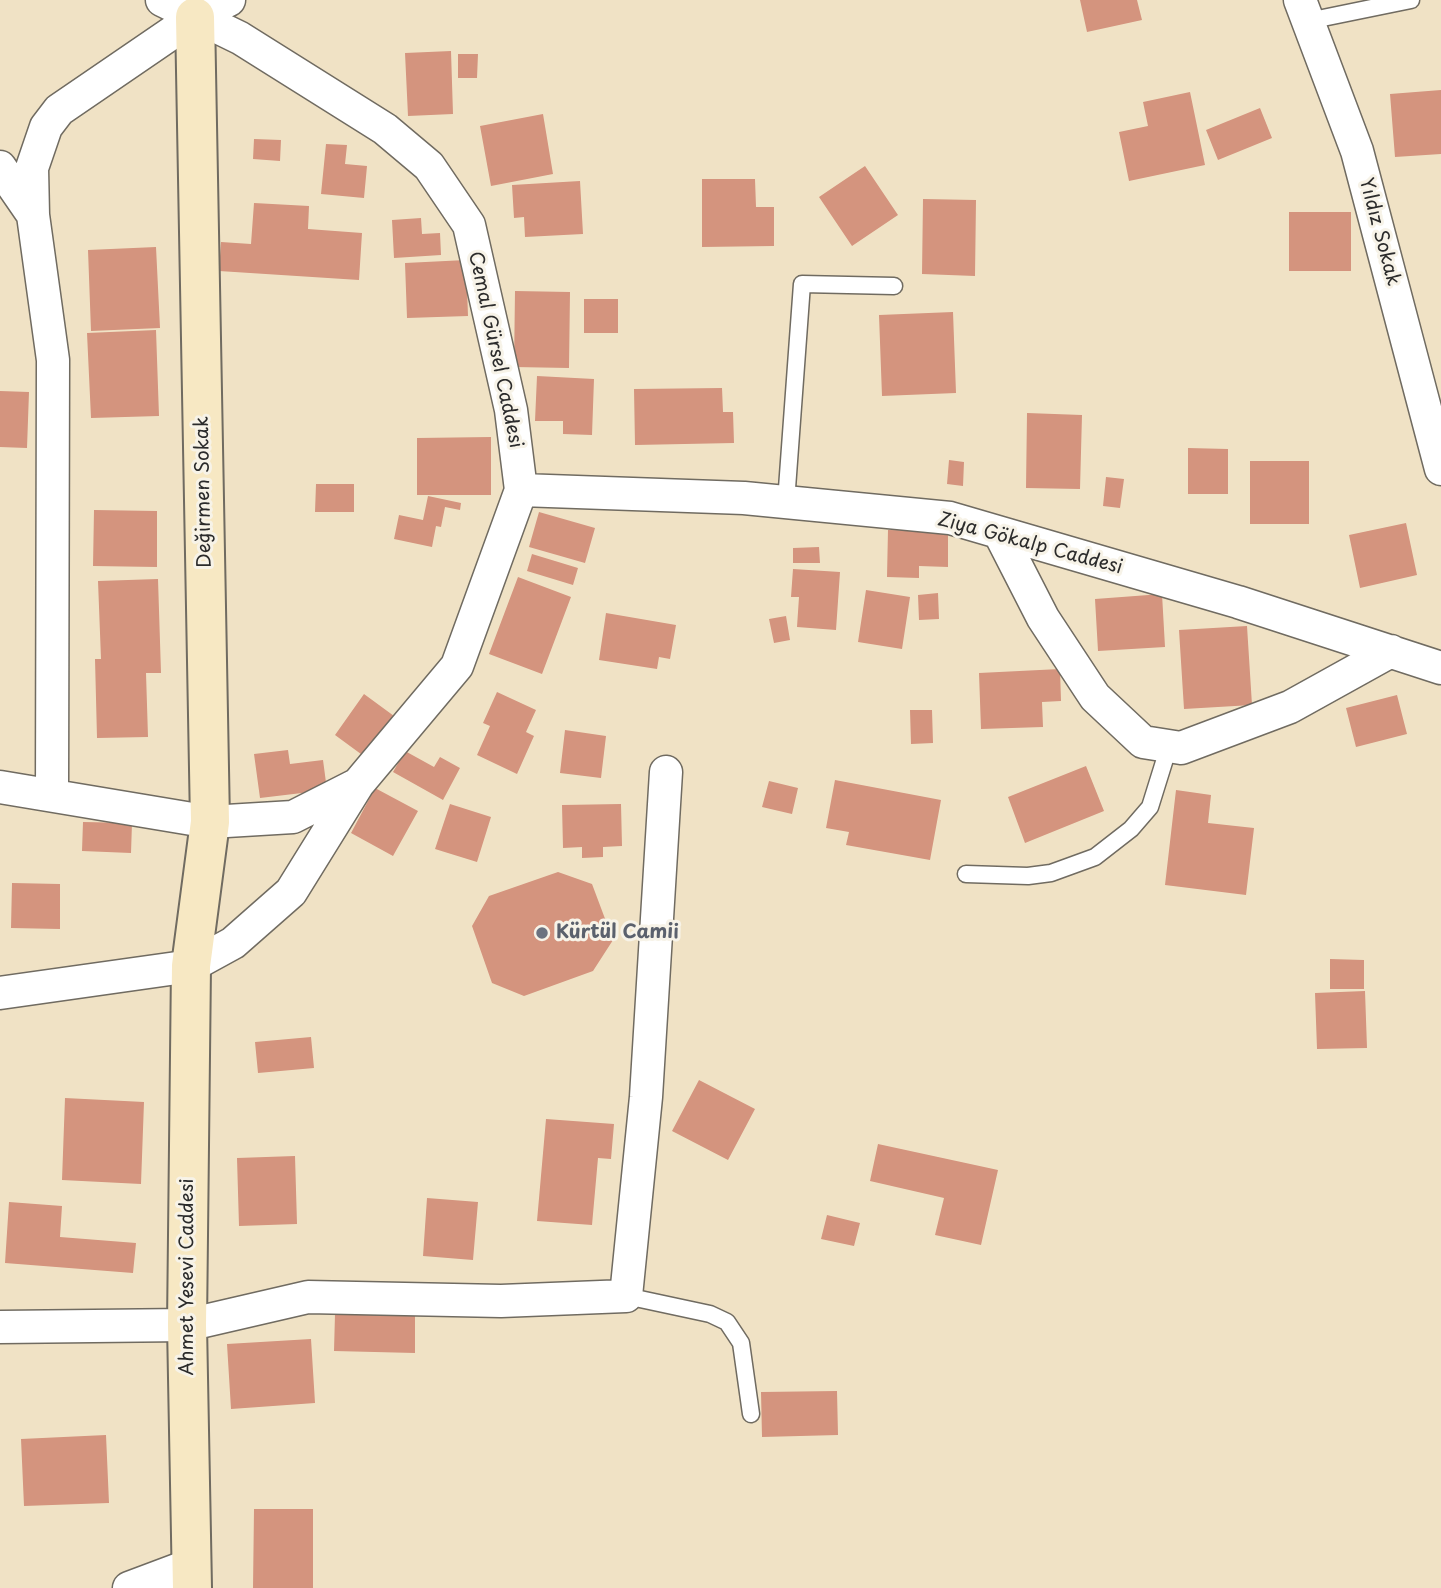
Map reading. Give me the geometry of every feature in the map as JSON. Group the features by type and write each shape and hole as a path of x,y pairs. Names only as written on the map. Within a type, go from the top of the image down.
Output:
{"street":[{"path":"52,794 53,360 33,215 32,168 46,127 59,110 179,8 229,0"},
{"name":"Cemal Gürsel Caddesi","path":"0,787 210,822 293,817 358,783 457,666 520,491 511,410 469,225 429,166 385,129 240,38 179,8"},
{"name":"Değirmen Sokak","path":"179,8 210,822 191,966"},
{"name":"Yıldız Sokak","path":"1304,11 1357,151 1441,469"},
{"path":"0,167 33,215"},
{"name":"Ziya Gökalp Caddesi","path":"520,491 786,502 950,519 1238,602 1441,668"},
{"path":"1000,534 1043,618 1095,697 1143,742 1181,748 1290,707 1391,651"},
{"path":"0,1327 187,1325 308,1297 501,1301 626,1296 646,1097 666,772"},
{"path":"0,993 191,966 233,943 291,892 358,783"},
{"name":"Ahmet Yesevi Caddesi","path":"191,966 187,1325 192,1576"},
{"path":"129,1588 192,1576"}],"lane":[{"path":"1304,11 1410,0"},
{"path":"786,502 802,285 894,286"},
{"path":"966,874 1028,876 1051,873 1095,857 1131,829 1150,807 1169,746"},
{"path":"626,1296 710,1314 727,1322 741,1343 751,1414"}],"building":[{"path":"1080,0 1137,0 1142,20 1087,32"},
{"path":"451,51 453,114 408,116 405,53"},
{"path":"458,54 478,54 477,78 458,78"},
{"path":"1441,90 1441,154 1395,157 1390,94"},
{"path":"1190,92 1205,165 1129,181 1119,132 1148,126 1143,102"},
{"path":"1260,108 1272,138 1218,160 1206,130"},
{"path":"543,114 553,174 491,186 480,126"},
{"path":"254,139 281,140 280,161 253,159"},
{"path":"326,144 347,145 345,164 367,166 364,198 321,194"},
{"path":"865,166 898,215 852,246 819,197"},
{"path":"702,179 755,179 756,207 774,207 774,246 702,247"},
{"path":"580,181 583,234 525,237 524,217 514,218 512,185"},
{"path":"923,199 976,200 975,276 922,274"},
{"path":"254,203 309,206 308,229 362,233 359,280 219,271 221,242 251,244"},
{"path":"1289,212 1351,212 1351,271 1289,271"},
{"path":"421,218 422,234 440,233 441,255 394,258 392,220"},
{"path":"156,247 160,328 91,331 88,250"},
{"path":"466,260 468,316 407,318 405,263"},
{"path":"515,291 570,292 569,368 514,367"},
{"path":"584,299 618,299 618,333 584,333"},
{"path":"953,312 956,393 882,396 879,315"},
{"path":"156,330 159,416 91,418 87,333"},
{"path":"537,376 594,379 592,435 563,434 563,421 535,421"},
{"path":"722,388 723,412 733,412 734,443 635,445 634,389"},
{"path":"0,391 29,392 27,448 0,447"},
{"path":"1027,413 1082,415 1080,489 1026,488"},
{"path":"491,437 491,495 417,495 417,438"},
{"path":"1188,448 1228,449 1228,494 1188,494"},
{"path":"949,460 964,462 963,486 947,484"},
{"path":"1250,461 1309,461 1309,524 1250,524"},
{"path":"1106,477 1124,479 1120,508 1103,506"},
{"path":"316,484 354,484 354,512 315,512"},
{"path":"428,496 461,503 460,510 445,507 441,527 436,526 432,547 394,539 399,515 423,520"},
{"path":"94,510 157,511 157,567 93,566"},
{"path":"539,512 595,528 585,563 529,547"},
{"path":"1406,523 1417,575 1360,588 1349,535"},
{"path":"888,530 948,531 948,567 919,566 919,578 887,577"},
{"path":"819,547 820,563 793,563 793,548"},
{"path":"532,554 578,568 573,585 527,571"},
{"path":"793,569 840,572 836,630 797,627 799,597 791,597"},
{"path":"518,577 571,597 542,674 489,654"},
{"path":"158,579 161,673 146,673 148,737 97,738 95,659 101,659 98,581"},
{"path":"866,590 910,597 902,649 858,642"},
{"path":"938,593 939,619 919,620 918,595"},
{"path":"1162,594 1165,647 1098,651 1095,599"},
{"path":"606,613 676,625 670,659 659,657 657,669 599,660"},
{"path":"786,616 790,640 774,643 769,619"},
{"path":"1247,626 1252,705 1184,709 1179,630"},
{"path":"1060,669 1061,701 1042,702 1043,727 981,729 979,673"},
{"path":"497,692 536,710 526,732 534,736 517,774 477,755 490,726 483,723"},
{"path":"364,694 394,716 365,757 335,735"},
{"path":"1397,695 1407,734 1356,747 1346,708"},
{"path":"910,710 932,710 933,743 911,744"},
{"path":"565,730 606,736 601,778 560,773"},
{"path":"288,750 290,764 323,760 327,790 260,798 254,754"},
{"path":"405,751 434,767 440,757 460,768 443,800 393,772"},
{"path":"1086,766 1104,811 1025,843 1008,797"},
{"path":"835,780 941,800 930,860 846,845 849,832 826,828"},
{"path":"769,781 798,788 792,814 762,807"},
{"path":"375,788 418,811 393,856 351,833"},
{"path":"1176,790 1211,795 1208,823 1254,828 1246,895 1165,885"},
{"path":"450,804 491,817 477,862 435,849"},
{"path":"621,804 622,846 603,847 603,857 582,858 582,847 563,848 562,805"},
{"path":"83,822 132,823 131,853 82,851"},
{"name":"Kürtül Camii","path":"558,872 592,884 613,940 593,971 524,996 492,983 472,926 489,896"},
{"path":"12,883 60,884 60,929 11,928"},
{"path":"1330,959 1364,960 1364,989 1330,989"},
{"path":"1365,991 1367,1048 1317,1049 1315,993"},
{"path":"311,1037 314,1068 258,1073 255,1042"},
{"path":"699,1080 755,1109 728,1160 672,1131"},
{"path":"65,1098 144,1102 141,1184 62,1180"},
{"path":"546,1119 614,1124 611,1159 598,1158 592,1225 537,1221"},
{"path":"878,1144 998,1170 981,1245 935,1235 944,1198 870,1181"},
{"path":"295,1156 297,1224 239,1226 237,1158"},
{"path":"427,1198 478,1202 473,1260 423,1256"},
{"path":"9,1202 62,1206 60,1237 136,1243 133,1273 5,1263"},
{"path":"827,1215 860,1223 854,1246 821,1239"},
{"path":"335,1314 415,1315 415,1353 334,1351"},
{"path":"311,1339 315,1403 231,1409 227,1344"},
{"path":"837,1391 838,1435 762,1437 761,1392"},
{"path":"106,1435 109,1503 24,1506 21,1439"},
{"path":"254,1509 313,1509 313,1588 253,1588"}],"place":[{"name":"Kürtül Camii","path":"542,933"}]}
